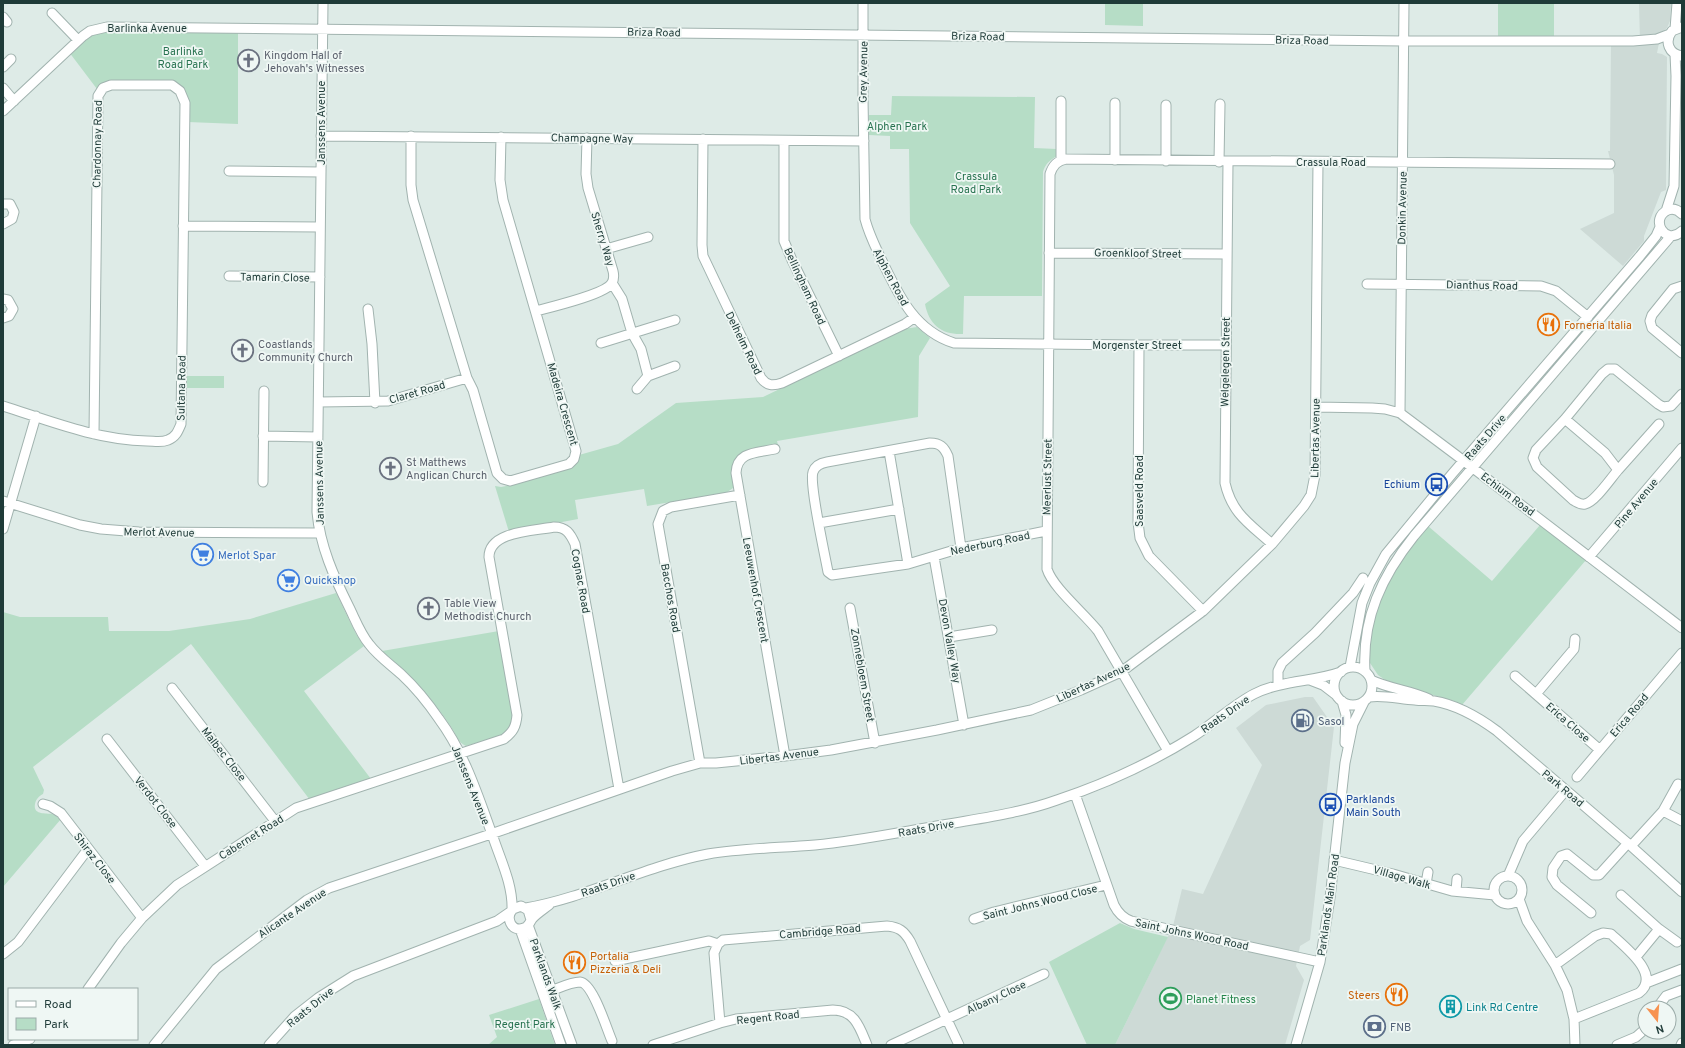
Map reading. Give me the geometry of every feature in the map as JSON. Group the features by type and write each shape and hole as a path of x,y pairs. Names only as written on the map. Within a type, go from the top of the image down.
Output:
{"street":[{"name":"Janssens Avenue","path":"323,3 318,437 318,512 320,533 333,571 361,632 374,649 414,687 426,701 461,754 510,886 524,907"},
{"name":"Grey Avenue","path":"864,3 864,141"},
{"name":"Donkin Avenue","path":"1400,413 1404,3"},
{"path":"1678,3 1676,30 1668,41 1675,52 1676,76 1674,186 1666,211 1674,210 1682,213"},
{"path":"52,13 78,40"},
{"name":"Barlinka Avenue","path":"3,111 78,40 90,31 107,27 323,29"},
{"name":"Briza Road","path":"323,29 1404,41 1634,41 1657,39 1676,30"},
{"name":"Briza Road","path":"1634,41 1675,52"},
{"path":"3,67 11,59"},
{"name":"Chardonnay Road","path":"94,434 97,99 100,90 111,85 169,85 176,88 183,94 185,103 184,226"},
{"path":"3,88 14,102"},
{"name":"Meerlust Street","path":"1061,101 1058,162 1050,174 1046,531 1046,562 1048,575 1098,631 1168,751"},
{"path":"1115,103 1115,160"},
{"name":"Welgelegen Street","path":"1220,104 1224,162 1227,254 1224,473 1227,490 1234,507 1240,516 1272,544"},
{"path":"1166,105 1166,161"},
{"name":"Champagne Way","path":"321,136 864,141"},
{"name":"Madeira Crescent","path":"411,136 412,195 496,470 501,478 506,481 514,481 572,462 576,455 576,447 501,191 501,137"},
{"name":"Sherry Way","path":"536,311 599,292 614,285 613,271 587,181 586,138"},
{"name":"Delheim Road","path":"703,139 703,256 760,378 764,383 774,386 905,324 915,317"},
{"name":"Bellingham Road","path":"784,141 784,241 839,356"},
{"name":"Alphen Road","path":"864,141 865,211 867,226 899,296 915,317 938,337 954,343 1049,344"},
{"name":"Crassula Road","path":"1058,162 1115,160 1610,164"},
{"name":"Libertas Avenue","path":"491,834 619,789 700,763 716,763 785,756 875,742 964,725 1031,710 1121,672 1203,611 1272,544 1304,506 1310,495 1315,475 1318,162"},
{"name":"Janssens Avenue","path":"229,171 321,172"},
{"path":"3,204 10,204 14,212 12,219 3,224"},
{"name":"Raats Drive","path":"1350,667 1362,603 1374,574 1395,541 1649,246 1660,227 1660,218 1666,211"},
{"path":"184,226 320,227"},
{"name":"Sultana Road","path":"36,416 94,434 125,441 163,441 176,435 181,424 184,226"},
{"path":"1660,227 1665,234 1679,234"},
{"name":"Raats Drive","path":"1365,671 1364,652 1369,623 1375,601 1388,572 1414,536 1472,468 1679,234"},
{"path":"606,249 648,237"},
{"name":"Groenkloof Street","path":"1049,253 1227,254"},
{"name":"Tamarin Close","path":"229,276 320,277"},
{"name":"Dianthus Road","path":"1367,284 1548,288 1556,291 1588,317"},
{"path":"614,285 622,299 632,333 641,349 648,376"},
{"path":"1682,286 1673,289 1652,315 1650,321 1652,328 1682,353"},
{"path":"3,299 8,300 13,309 9,316 3,318"},
{"path":"368,309 372,344 375,402"},
{"path":"601,343 675,320"},
{"name":"Morgenster Street","path":"1049,344 1139,346 1226,345"},
{"name":"Saasveld Road","path":"1139,346 1138,522 1140,538 1149,556 1203,611"},
{"path":"637,389 648,376 675,366"},
{"path":"1659,424 1589,503 1582,504 1573,500 1536,467 1533,461 1535,453 1602,374 1610,368 1618,371 1663,407 1671,406 1682,394"},
{"name":"Claret Road","path":"319,402 375,402 398,399 467,378"},
{"path":"263,482 264,391"},
{"path":"3,406 36,416 7,502 3,529"},
{"name":"Echium Road","path":"1316,407 1372,408 1385,409 1400,413 1682,628"},
{"path":"1565,419 1605,453 1618,470"},
{"path":"264,436 318,437"},
{"name":"Nederburg Road","path":"961,548 948,456 945,449 940,444 934,443 827,462 815,468 812,479 828,572 832,575 908,564 934,557 948,551 1046,531"},
{"name":"Pine Avenue","path":"1589,557 1682,448"},
{"name":"Leeuwenhof Crescent","path":"774,449 745,456 738,462 736,474 785,756"},
{"path":"889,451 908,564"},
{"name":"Bacchos Road","path":"700,763 658,524 663,511 671,507 740,495"},
{"name":"Merlot Avenue","path":"7,502 80,525 116,531 320,533"},
{"path":"819,523 899,509"},
{"name":"Cognac Road","path":"461,754 504,739 514,730 516,724 517,715 490,562 490,548 498,539 505,536 561,527 571,534 574,544 619,789"},
{"name":"Devon Valley Way","path":"934,557 964,725"},
{"path":"1278,684 1278,671 1282,663 1315,633 1353,593 1363,578"},
{"name":"Zonnebloem Street","path":"850,608 875,742"},
{"path":"949,637 992,630"},
{"name":"Erica Close","path":"1536,694 1574,649 1576,639"},
{"name":"Erica Road","path":"1577,777 1682,653"},
{"path":"1310,680 1323,685 1339,698 1350,705 1366,700 1372,687 1371,680 1365,671 1350,667 1341,672 1335,682 1339,698"},
{"name":"Raats Drive","path":"524,907 550,904 675,862 698,856 722,852 851,840 1019,811 1075,794 1117,777 1168,751 1194,735 1242,701 1278,684 1310,680 1341,672"},
{"name":"Erica Close","path":"1515,676 1600,750"},
{"name":"Park Road","path":"1371,680 1418,694 1433,701 1466,711 1482,720 1630,844 1682,892"},
{"name":"Malbec Close","path":"172,688 275,821"},
{"name":"Park Road","path":"1366,700 1384,695 1433,701"},
{"name":"Parklands Main Road","path":"1339,698 1346,715 1345,763"},
{"name":"Parklands Main Road","path":"1296,1045 1320,962 1327,920 1345,763 1353,724 1366,700"},
{"name":"Verdot Close","path":"107,739 205,866"},
{"name":"Cabernet Road","path":"89,988 121,943 142,918 177,885 275,821 296,808 461,754"},
{"path":"1591,913 1558,885 1552,877 1552,868 1561,856 1568,854 1596,876 1663,811 1678,784"},
{"path":"1512,877 1518,853 1523,841 1566,790"},
{"name":"Saint Johns Wood Road","path":"1075,794 1106,885 1116,909 1121,916 1131,921 1320,962"},
{"name":"Shiraz Close","path":"43,804 50,806 61,813 142,918"},
{"path":"1663,811 1682,821"},
{"name":"Alicante Avenue","path":"154,1045 216,969 307,900 329,888 491,834"},
{"path":"3,954 18,942 88,849"},
{"name":"Village Walk","path":"1334,860 1456,891 1494,891"},
{"path":"1426,884 1428,872"},
{"path":"1512,877 1499,879 1494,891 1501,902 1515,901"},
{"path":"1512,877 1522,888 1515,901"},
{"path":"1456,891 1457,879"},
{"name":"Saint Johns Wood Close","path":"974,919 994,912 1106,885"},
{"name":"Janssens Avenue","path":"510,886 511,911"},
{"path":"1621,895 1659,929 1677,942"},
{"path":"1515,901 1555,965 1567,990 1574,1019 1575,1045"},
{"name":"Raats Drive","path":"446,941 500,925 523,925 550,904"},
{"path":"517,907 524,907 530,913 523,925 509,920 511,911 517,907"},
{"name":"Raats Drive","path":"269,1045 295,1016 318,998 353,976 497,921 511,911"},
{"name":"Parklands Walk","path":"523,925 552,991 572,1045"},
{"name":"Parklands Walk","path":"523,925 542,994 561,1045"},
{"name":"Cambridge Road","path":"615,961 709,941 718,944 723,940 730,939 886,926 895,927 902,930 910,942 959,1045"},
{"path":"1636,957 1659,929"},
{"path":"1555,965 1595,936 1603,933 1611,934 1636,957 1642,967 1646,982 1643,990 1638,994 1574,1019"},
{"path":"718,944 714,953 720,1023"},
{"path":"1646,982 1682,970"},
{"name":"Albany Close","path":"891,1045 1044,974"},
{"path":"542,994 576,983 583,983 587,985 612,1041"},
{"path":"1663,1000 1666,996 1682,990"},
{"name":"Regent Road","path":"653,1045 720,1023 750,1017 838,1010 848,1013 855,1020 867,1045"},
{"path":"1617,1045 1637,1036"},
{"path":"13,1045 27,1040"}],"shaded area":[{"path":"1639,3 1671,3 1670,21 1667,28 1661,33 1657,53 1667,57 1666,190 1661,192 1644,236 1644,241 1623,266 1580,229 1614,213 1614,175 1608,151 1610,151 1611,41 1640,41"},
{"path":"1305,697 1313,697 1334,727 1310,940 1300,946 1296,966 1304,980 1285,1045 1115,1045 1173,926 1182,889 1203,894 1262,765 1236,728 1266,705"}],"green space":[{"path":"1105,3 1143,3 1143,26 1105,25"},
{"path":"1498,3 1554,3 1554,38 1498,37"},
{"name":"Barlinka Road Park","path":"101,31 238,32 238,124 188,122 187,94 182,87 169,81 115,80 110,81 97,89 69,52 89,35"},
{"name":"Crassula Road Park","path":"892,96 1035,97 1034,148 1057,149 1057,156 1048,162 1043,172 1042,296 964,296 963,334 949,333 933,323 925,304 950,286 910,223 909,149 890,149 890,136 869,135 869,115 891,115"},
{"path":"917,327 930,338 919,356 918,417 777,441 778,445 747,451 733,488 726,493 647,506 644,489 575,500 578,519 509,532 495,486 501,487 512,485 579,455 618,444 676,403 763,397 904,329"},
{"path":"186,376 224,376 224,388 186,388"},
{"path":"1540,525 1586,560 1462,705 1454,701 1388,682 1378,675 1370,663 1369,648 1372,629 1381,597 1407,551 1428,526 1492,581"},
{"path":"336,593 356,634 364,646 304,691 371,779 310,800 191,644 33,767 44,790 43,794 36,801 36,810 40,813 52,814 61,819 3,887 3,612 20,617 108,617 109,631 169,631 250,619"},
{"path":"499,631 513,715 511,726 503,735 466,746 459,741 444,716 420,686 382,651"},
{"path":"1120,923 1134,929 1168,937 1115,1045 1087,1045 1049,962"},
{"name":"Regent Park","path":"539,999 555,1045 488,1045 497,1037 489,1015"}],"place":[{"name":"Kingdom Hall of Jehovah's Witnesses","path":"248,61"},
{"name":"Forneria Italia","path":"1548,325"},
{"name":"Coastlands Community Church","path":"242,350"},
{"name":"St Matthews Anglican Church","path":"390,468"},
{"name":"Echium","path":"1436,484"},
{"name":"Merlot Spar","path":"203,555"},
{"name":"Quickshop","path":"288,580"},
{"name":"Table View Methodist Church","path":"428,609"},
{"name":"Sasol","path":"1303,721"},
{"name":"Parklands Main South","path":"1330,805"},
{"name":"Portalia Pizzeria & Deli","path":"575,962"},
{"name":"Steers","path":"1396,995"},
{"name":"Planet Fitness","path":"1170,999"},
{"name":"Link Rd Centre","path":"1450,1007"},
{"name":"FNB","path":"1375,1027"}],"park label":[{"name":"Alphen Park","path":"897,126"}]}
